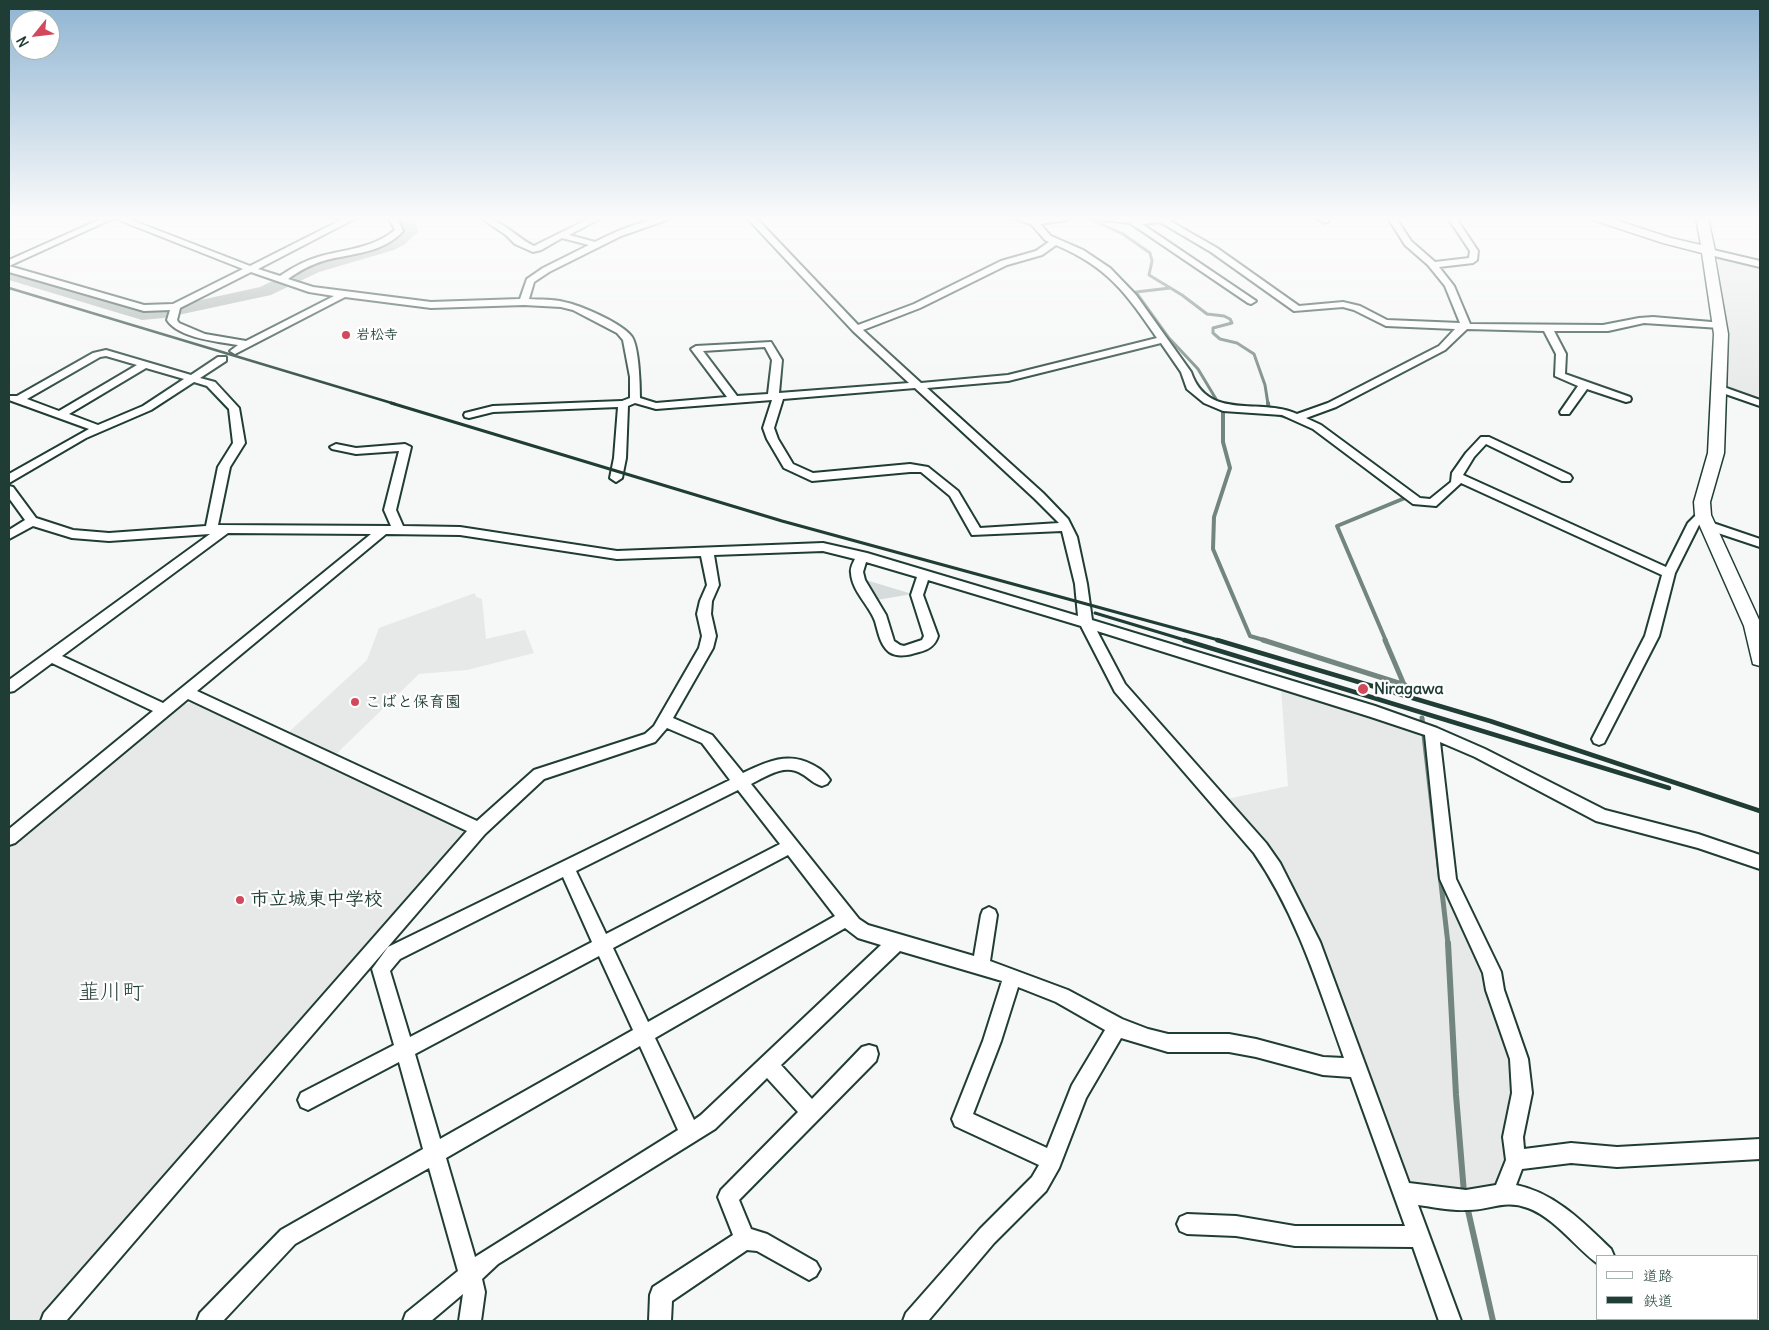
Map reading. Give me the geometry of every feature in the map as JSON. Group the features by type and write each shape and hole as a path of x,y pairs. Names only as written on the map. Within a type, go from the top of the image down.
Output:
{"street":[{"path":"47,280 144,308 175,307 229,280"},
{"path":"283,280 302,288 342,295 431,305 524,302 562,304 576,308 620,332 628,340 635,377 635,400"},
{"path":"524,302 530,280"},
{"path":"809,280 856,329 1039,496 1064,522 1071,537 1081,584 1086,622 1120,688 1260,848 1274,868 1311,942 1450,1321"},
{"path":"856,329 917,306 969,280"},
{"path":"1117,280 1133,297 1164,339 1186,372 1191,387 1208,401 1223,408 1284,412 1299,417 1317,427 1417,501 1432,503 1456,483 1457,477 1470,455 1485,439 1566,478"},
{"path":"1219,280 1251,301"},
{"path":"1257,280 1297,308 1339,304 1358,308 1376,320 1386,323 1612,328 1648,320 1720,326"},
{"path":"1444,280 1449,286 1466,326"},
{"path":"1713,280 1722,334 1716,453 1702,502 1705,520 1753,626 1760,659"},
{"path":"235,351 342,295"},
{"path":"175,307 172,320 175,325 203,336 246,344"},
{"path":"1299,417 1332,405 1442,348 1450,341 1455,332 1466,326"},
{"path":"1547,328 1561,354 1560,376 1626,399"},
{"path":"469,415 493,409 623,404 635,400 656,406 993,380 1027,375 1164,339"},
{"path":"734,400 696,349 768,344 777,360 776,396 769,423 769,433 788,466 812,477 910,468 924,470 954,494 976,532 1067,527"},
{"path":"13,398 97,355 106,353 211,384 234,408 239,443 224,467 216,498 211,530"},
{"path":"9,479 74,440 147,408 222,360"},
{"path":"60,415 144,365"},
{"path":"1565,412 1584,385"},
{"path":"1718,388 1760,403"},
{"path":"13,398 99,429"},
{"path":"616,478 620,458 623,404"},
{"path":"336,447 356,451 405,447 390,510 399,530"},
{"path":"1457,477 1669,573"},
{"path":"9,490 32,521 72,534 109,537 225,529 399,530 460,531 617,555 708,553 823,547 863,556 1086,622 1376,712 1432,732 1480,753 1602,816 1698,841 1760,862"},
{"path":"1599,739 1652,636 1669,573 1694,523 1705,520 1760,543"},
{"path":"9,535 32,521"},
{"path":"9,687 225,529"},
{"path":"9,838 384,530"},
{"path":"52,1321 479,829 540,774 650,738 659,730 706,648 709,636 704,614 706,600 713,585 708,553"},
{"path":"863,556 856,571 858,580 879,615 887,640 895,650 904,652 923,646 930,640 931,636 917,595 924,574"},
{"path":"52,656 164,710"},
{"path":"186,692 479,829"},
{"path":"665,720 707,739 847,918 853,925 864,932 1012,976 1062,996 1117,1027 1148,1038 1168,1043 1229,1043 1256,1048 1323,1066 1357,1068"},
{"path":"1432,732 1432,748 1448,879 1492,972 1495,990 1519,1059 1522,1092 1513,1137 1516,1160 1503,1193"},
{"path":"470,1321 474,1292 470,1275 381,969 394,953 778,764 792,763 810,770 822,780"},
{"path":"308,1100 791,846"},
{"path":"567,868 690,1134"},
{"path":"982,966 989,915"},
{"path":"208,1321 288,1237 847,918"},
{"path":"414,1321 491,1257 708,1122 896,942"},
{"path":"1012,976 992,1041 962,1119 1052,1161"},
{"path":"917,1320 987,1236 1039,1184 1052,1161 1079,1092 1117,1027"},
{"path":"745,1239 728,1197 869,1054"},
{"path":"768,1065 812,1112"},
{"path":"1516,1160 1571,1153 1617,1157 1760,1149"},
{"path":"1402,1192 1472,1202 1489,1199 1503,1193 1534,1199 1565,1220 1603,1255"},
{"path":"1187,1224 1236,1226 1295,1236 1419,1238"},
{"path":"660,1321 660,1296 745,1239 760,1241 809,1269"}],"shaded area":[{"path":"1721,280 1760,280 1760,401 1727,388 1729,335"},
{"path":"866,580 912,594 877,600"},
{"name":"こばと保育園","path":"475,593 476,597 482,599 486,639 525,630 534,653 467,670 419,674 336,754 291,733 290,731 367,660 379,628"},
{"path":"1281,688 1415,732 1428,743 1442,877 1487,969 1517,1075 1506,1161 1494,1190 1485,1194 1424,1189 1410,1180 1319,940 1282,866 1227,799 1288,786"},
{"path":"192,702 466,832 467,837 45,1321 9,1321 9,848 180,706"}],"waterway":[{"path":"26,280 142,315 164,313 265,291 288,280"},
{"path":"1157,280 1182,295 1207,314 1224,316 1230,319 1232,323 1213,328 1213,333 1220,339 1237,343 1254,354 1265,385 1268,404"},
{"path":"1170,288 1136,292 1169,338 1198,369 1219,404"},
{"path":"1218,403 1223,411 1223,442 1230,468 1214,517 1213,549 1250,636 1267,641"},
{"path":"1268,403 1269,412 1291,418"},
{"path":"1372,473 1405,498 1337,526 1386,641"},
{"path":"1263,640 1404,685"},
{"path":"1385,640 1404,685"},
{"path":"1422,718 1448,944"},
{"path":"1448,943 1456,1095 1464,1193"},
{"path":"1467,1206 1493,1321"}],"railway":[{"path":"9,288 395,404"},
{"path":"391,403 782,521 1222,641"},
{"path":"1095,613 1188,641"},
{"path":"1184,640 1669,788"},
{"path":"1217,640 1490,721 1760,811"}],"place":[{"name":"岩松寺","path":"346,335"},
{"name":"Niragawa","path":"1363,689"},
{"name":"こばと保育園","path":"355,702"},
{"name":"市立城東中学校","path":"240,900"}],"district":[{"name":"韮川町","path":"111,993"}]}
